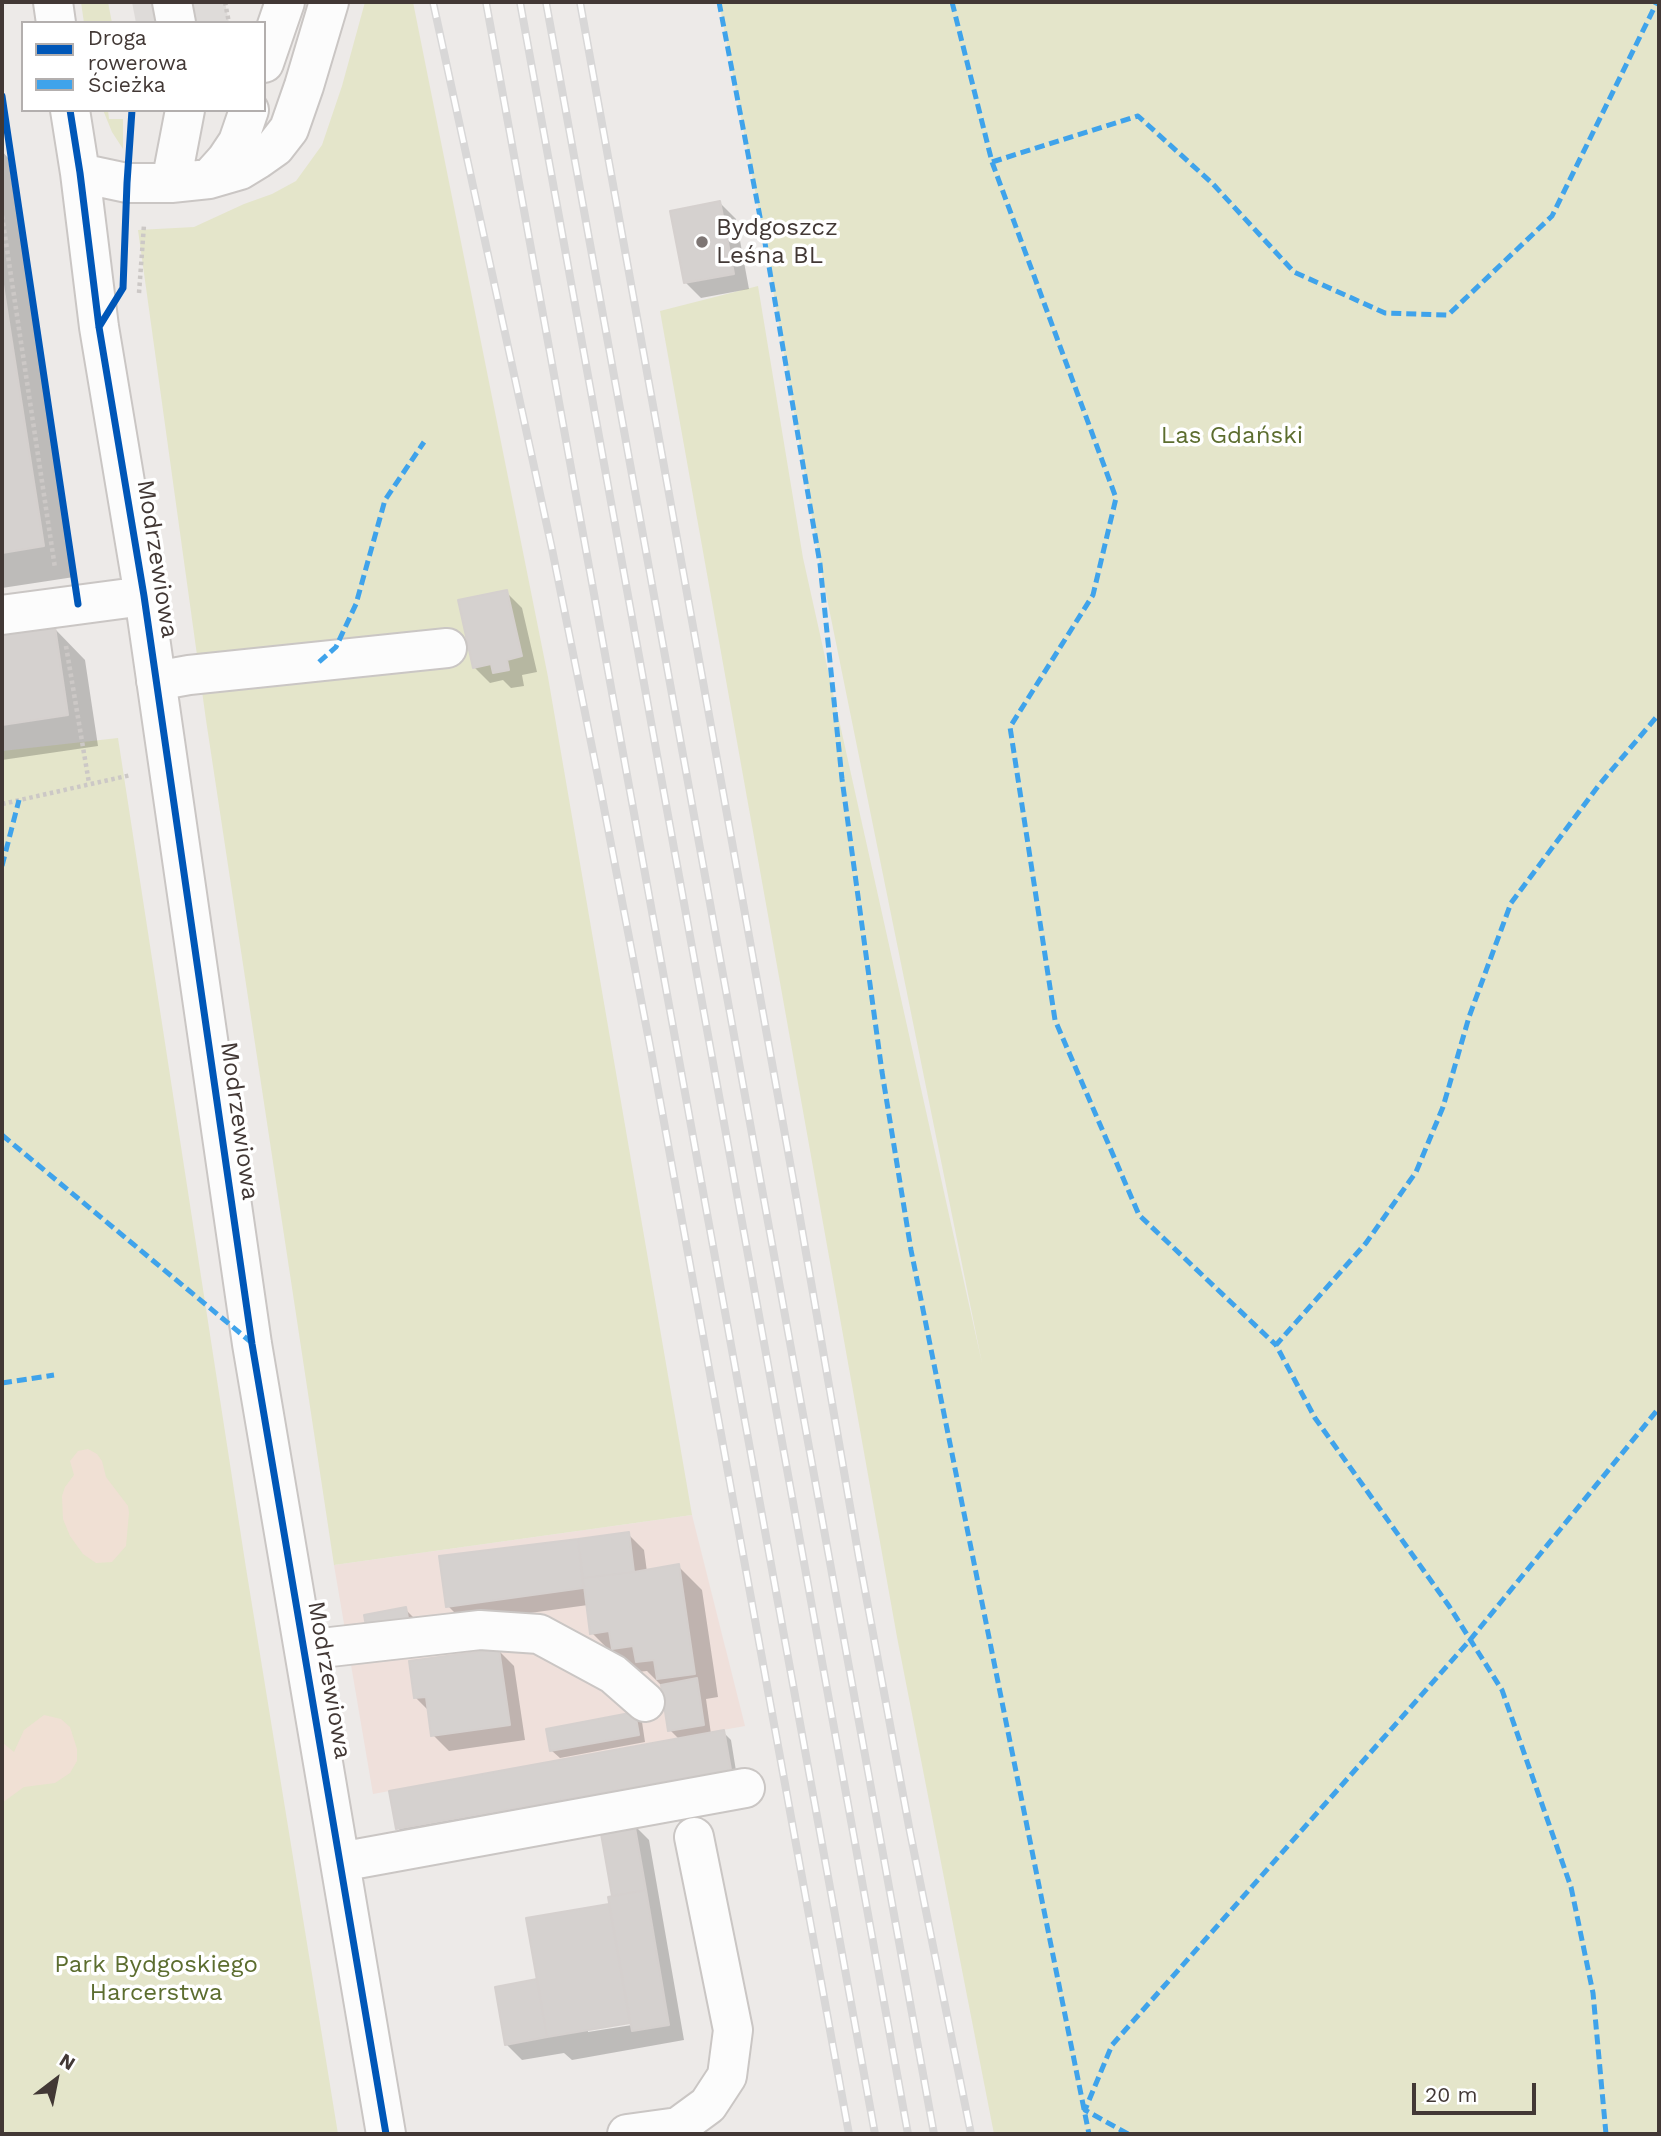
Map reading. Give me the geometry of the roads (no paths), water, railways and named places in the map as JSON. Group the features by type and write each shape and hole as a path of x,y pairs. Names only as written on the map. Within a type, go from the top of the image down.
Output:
{"street":[{"path":"172,2 176,21"},
{"path":"266,57 285,2"},
{"path":"80,173 127,183 171,183 209,179 240,170 258,159 275,147 289,130 329,2"},
{"name":"Modrzewiowa","path":"70,112 99,327 144,596 252,1344 386,2134"},
{"path":"171,183 185,112"},
{"path":"209,179 238,142 248,112"},
{"path":"2,615 144,596"},
{"path":"156,681 189,675 447,648"},
{"path":"304,1650 480,1630 539,1634 613,1674 645,1702"},
{"path":"340,1862 744,1788"},
{"path":"626,2134 678,2127 708,2105 727,2076 733,2030 694,1837"}],"railway":[{"path":"433,2 552,549 599,782 651,1051 849,2134"},
{"path":"486,2 875,2134"},
{"path":"520,2 908,2134"},
{"path":"546,2 934,2134"},
{"path":"580,2 859,1558 910,1832 971,2134"}],"place":[{"name":"Bydgoszcz Leśna BL","path":"702,242"}],"park label":[{"name":"Las Gdański","path":"1232,436"},
{"name":"Park Bydgoskiego Harcerstwa","path":"156,1979"}]}
